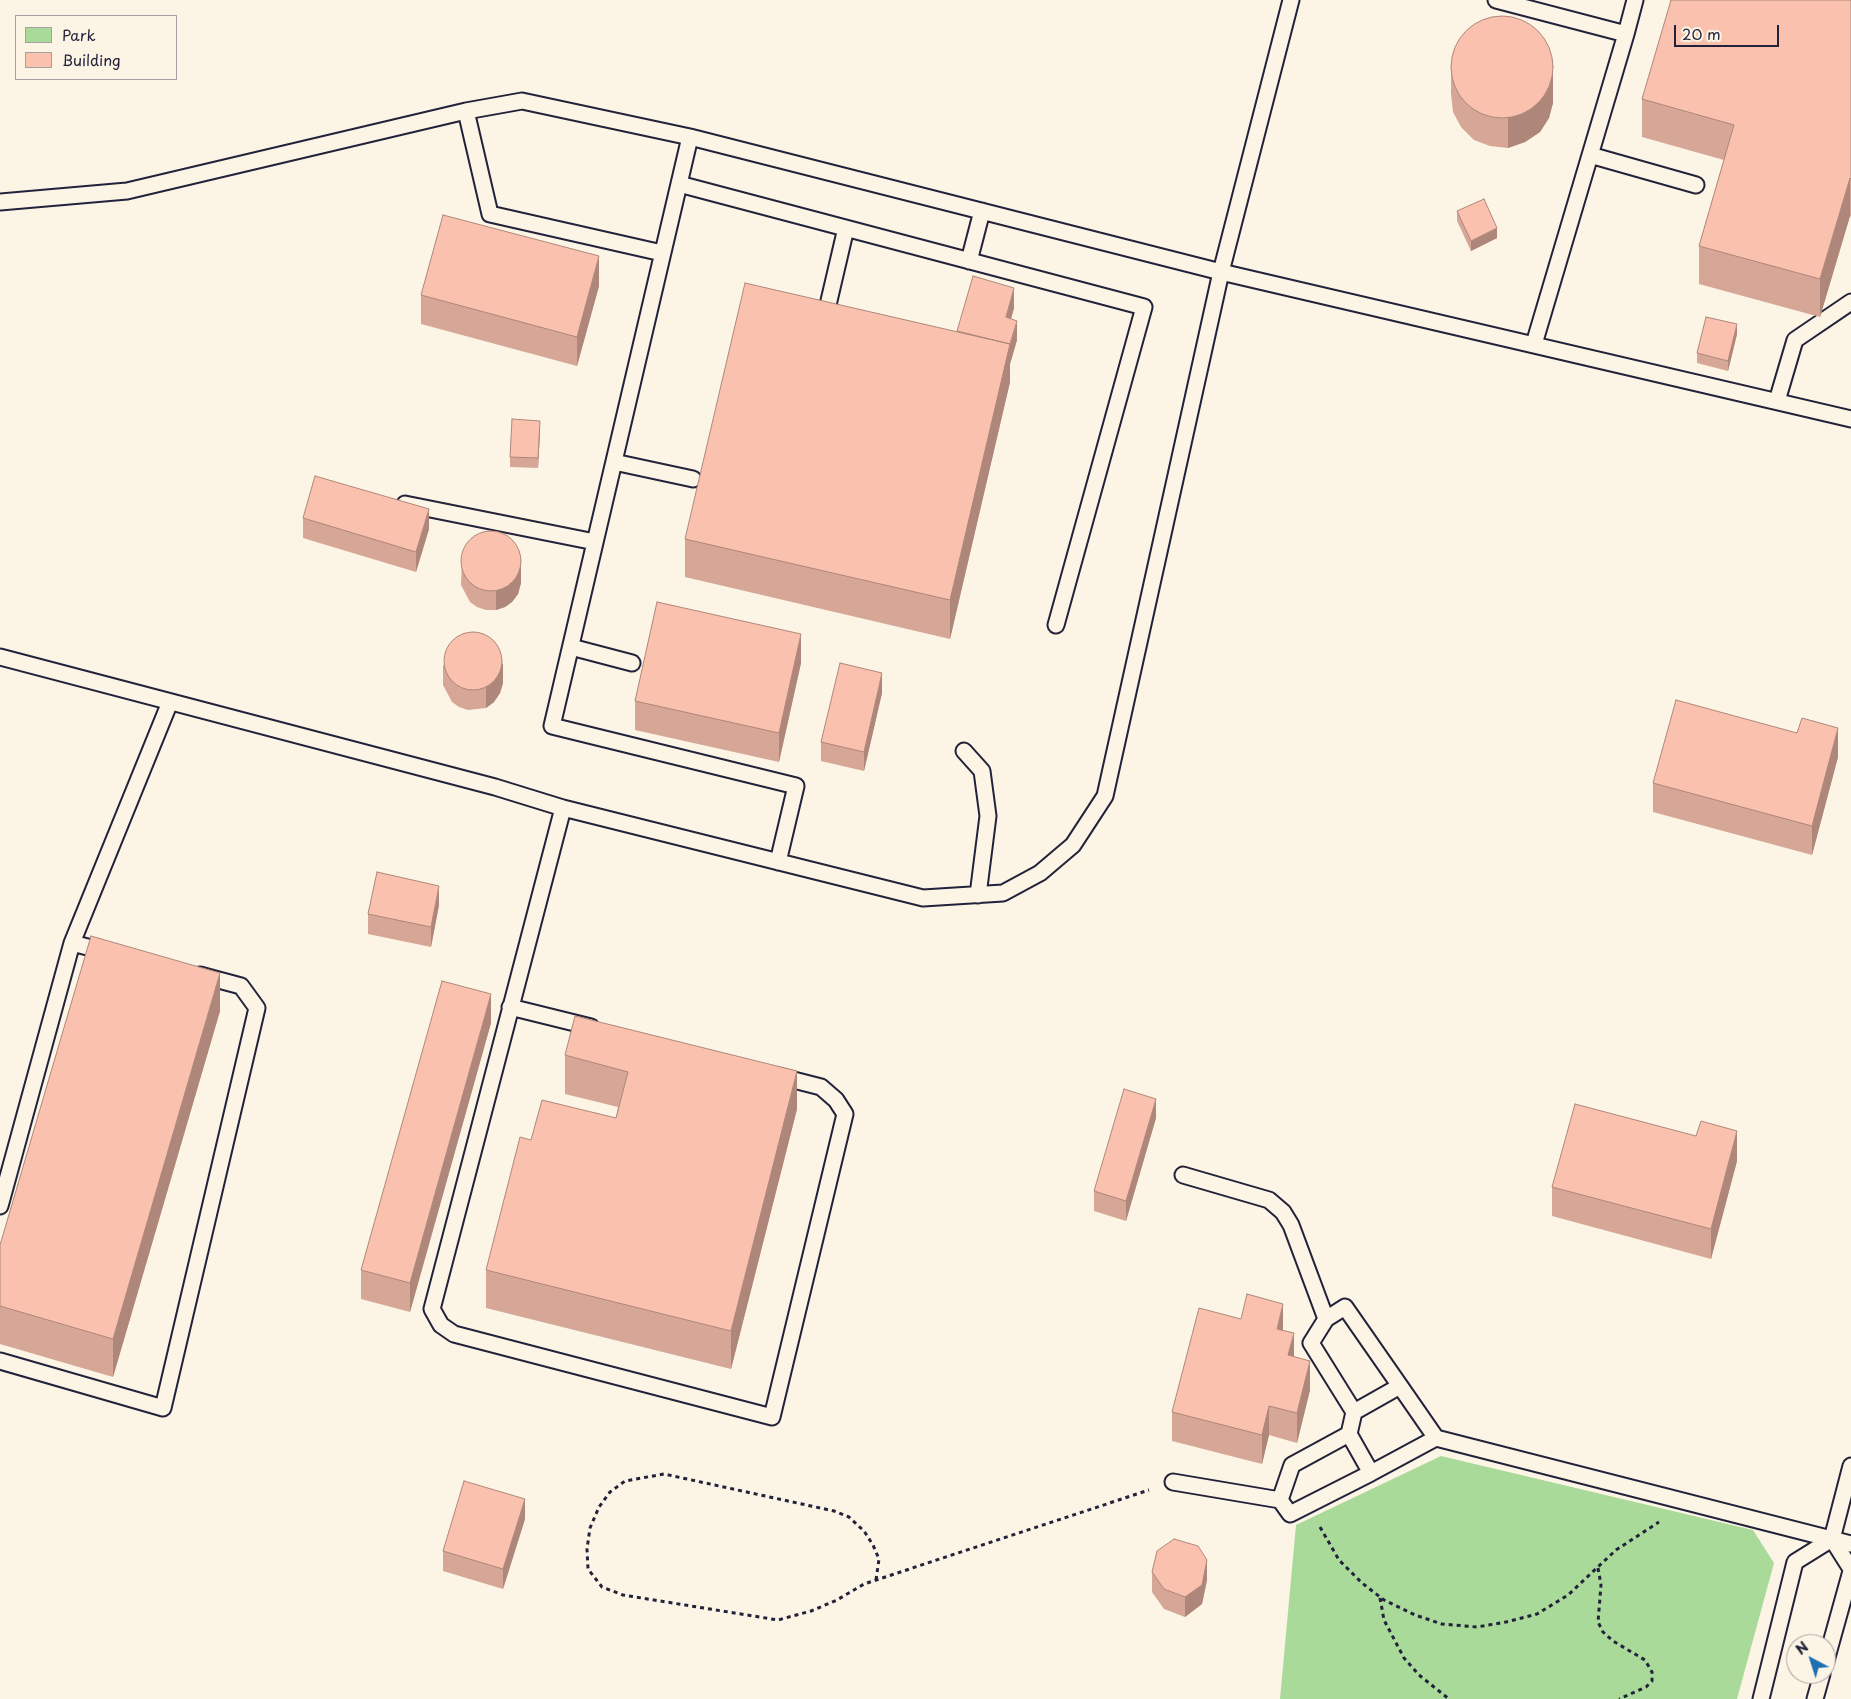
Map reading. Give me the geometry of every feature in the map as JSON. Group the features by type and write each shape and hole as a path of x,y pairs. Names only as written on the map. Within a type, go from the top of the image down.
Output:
{"lane":[{"path":"0,657 486,784 563,808 923,898 1003,894 1040,873 1073,845 1105,796 1221,272 1291,0"},
{"path":"1496,0 1626,34"},
{"path":"1534,344 1635,0"},
{"path":"0,202 127,192 466,111 522,101 690,137 1221,272 1851,419"},
{"path":"466,111 490,214 662,253"},
{"path":"690,137 552,726 796,786 778,862"},
{"path":"1590,155 1696,185"},
{"path":"679,184 1144,307 1056,625"},
{"path":"969,261 982,211"},
{"path":"828,305 846,228"},
{"path":"1777,401 1795,340 1851,302"},
{"path":"614,462 693,479"},
{"path":"393,502 595,542"},
{"path":"571,647 632,663"},
{"path":"0,1206 72,943 170,702"},
{"path":"964,751 982,772 988,816 978,895"},
{"path":"563,808 432,1309 441,1325 454,1334 772,1417 845,1114 836,1100 821,1087 765,1072"},
{"path":"72,943 119,955"},
{"path":"0,1361 163,1408 257,1008 241,986 185,972"},
{"path":"510,1007 604,1031"},
{"path":"1182,1174 1269,1200 1283,1212 1291,1225 1326,1319"},
{"path":"1371,1473 1349,1434 1354,1412 1311,1342 1326,1319 1345,1306 1436,1438 1851,1544"},
{"path":"1354,1412 1400,1386"},
{"path":"1280,1500 1292,1465 1349,1434"},
{"path":"1173,1482 1280,1500 1290,1514 1436,1438"},
{"path":"1761,1699 1795,1562 1832,1540 1851,1466"},
{"path":"1832,1540 1851,1570 1833,1634"},
{"path":"1815,1699 1819,1684"}],"path":[{"path":"876,1580 879,1560 873,1546 864,1532 849,1517 834,1510 664,1474 625,1481 610,1492 599,1508 590,1528 587,1549 588,1569 602,1588 623,1595 778,1620 811,1611 836,1600 864,1584 1173,1482"},
{"path":"1309,1504 1325,1538 1339,1560 1362,1584 1380,1598 1415,1616 1442,1624 1477,1627 1537,1614 1568,1595 1616,1550 1665,1518 1674,1499"},
{"path":"1598,1568 1601,1585 1598,1622 1603,1632 1613,1641 1645,1660 1652,1672 1652,1681 1646,1687 1618,1699"},
{"path":"1380,1598 1384,1620 1404,1658 1419,1675 1450,1699"}],"green space":[{"path":"1441,1456 1753,1530 1774,1563 1737,1699 1280,1699 1296,1525"}],"building":[{"path":"1671,0 1851,0 1851,179 1820,279 1699,246 1734,125 1642,99"},
{"path":"1502,16 1522,20 1538,31 1549,47 1553,67 1549,87 1538,103 1522,114 1502,118 1482,114 1466,103 1455,87 1451,67 1455,47 1466,31 1482,20"},
{"path":"1484,199 1497,228 1471,241 1457,211"},
{"path":"443,215 599,256 577,337 421,295"},
{"path":"973,276 1014,288 1006,317 1017,321 1010,344 957,331"},
{"path":"745,283 1010,344 950,600 685,539"},
{"path":"1706,317 1737,324 1728,361 1697,353"},
{"path":"512,419 540,421 538,458 510,457"},
{"path":"315,476 429,509 416,552 303,518"},
{"path":"491,531 507,536 512,540 516,545 521,561 516,577 512,582 507,586 491,591 475,586 470,582 466,577 461,561 466,545 470,540 475,536"},
{"path":"657,602 801,634 779,733 635,701"},
{"path":"467,632 479,632 494,640 502,655 502,667 494,682 479,690 467,690 452,682 444,667 444,655 452,640"},
{"path":"840,663 882,673 864,752 821,742"},
{"path":"1676,700 1797,733 1802,718 1838,728 1812,826 1653,783"},
{"path":"377,872 439,886 431,927 368,914"},
{"path":"91,936 220,973 113,1339 0,1306 0,1245"},
{"path":"442,981 491,994 410,1283 361,1270"},
{"path":"575,1016 797,1071 731,1331 486,1270 520,1137 531,1140 542,1100 616,1118 628,1072 565,1055"},
{"path":"1124,1089 1156,1099 1126,1201 1094,1191"},
{"path":"1575,1104 1696,1136 1701,1121 1737,1131 1711,1229 1552,1187"},
{"path":"1247,1294 1283,1304 1277,1329 1294,1333 1288,1355 1310,1361 1297,1413 1269,1406 1262,1435 1172,1412 1199,1308 1241,1319"},
{"path":"464,1481 525,1499 503,1569 443,1551"},
{"path":"1174,1539 1198,1546 1207,1560 1202,1585 1185,1597 1164,1589 1152,1572 1157,1551"}]}
